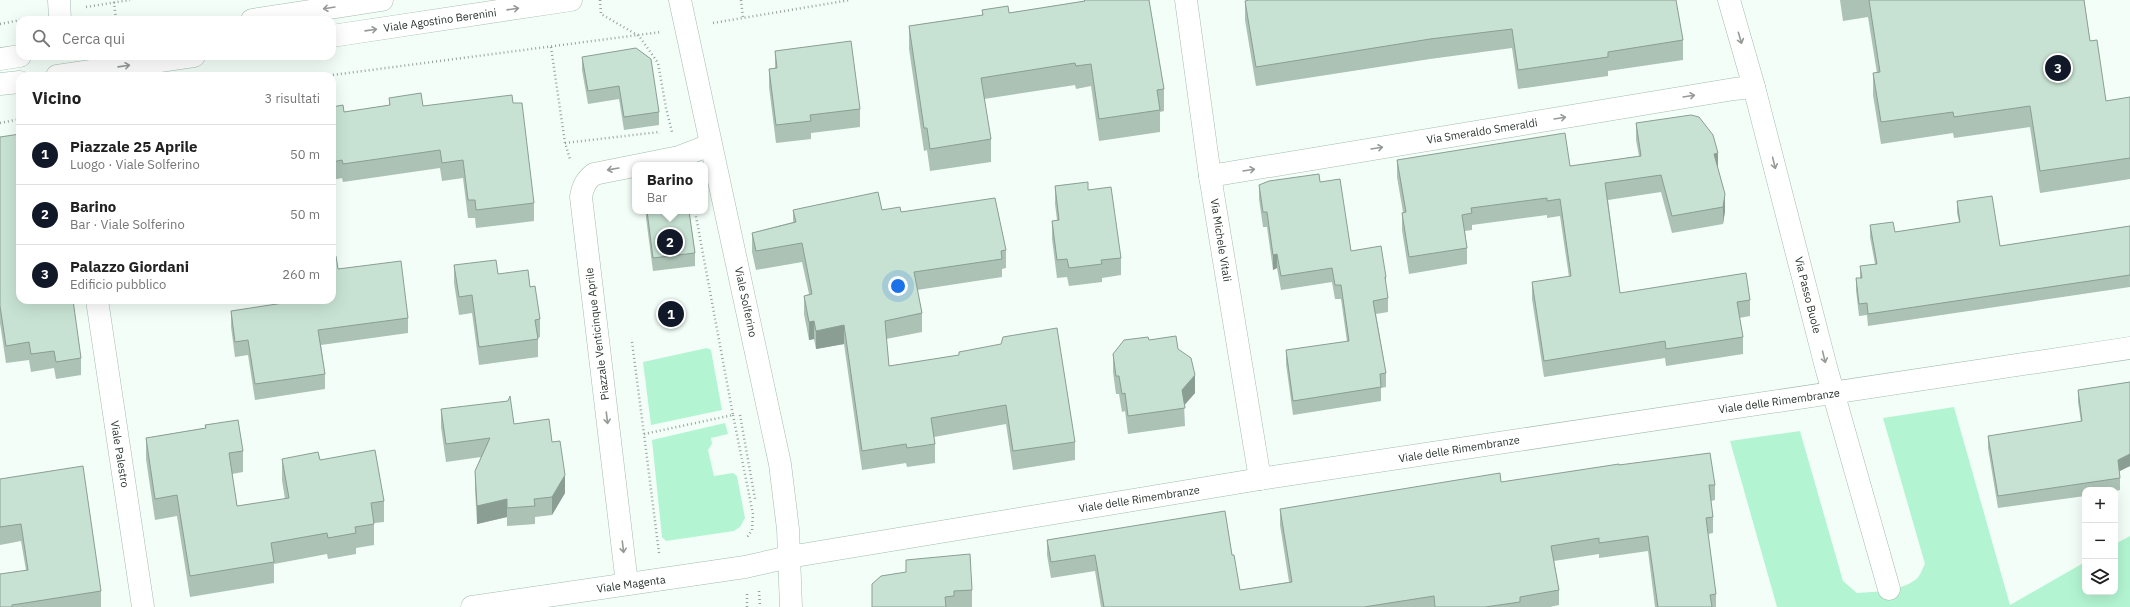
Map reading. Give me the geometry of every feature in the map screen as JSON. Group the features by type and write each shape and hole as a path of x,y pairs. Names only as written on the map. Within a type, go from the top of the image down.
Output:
{"street":[{"path":"59,0 60,16"},
{"path":"278,16 382,0"},
{"name":"Viale Agostino Berenini","path":"336,35 571,0"},
{"name":"Viale Solferino","path":"680,0 710,145 725,204 780,464 786,508 791,607"},
{"name":"Via Michele Vitali","path":"1186,0 1210,176 1260,479"},
{"name":"Via Passo Buole","path":"1730,0 1834,393 1889,589"},
{"path":"0,59 16,57"},
{"path":"88,72 168,60"},
{"path":"0,84 16,82"},
{"name":"Via Smeraldo Smeraldi","path":"1210,176 1734,89 1754,87"},
{"path":"652,162 679,157 710,145"},
{"path":"588,178 602,171 632,166"},
{"name":"Piazzale Venticinque Aprile","path":"588,178 583,186 581,209 627,584"},
{"name":"Viale Palestro","path":"98,304 143,607"},
{"name":"Viale delle Rimembranze","path":"789,557 1260,479 2130,348"},
{"name":"Viale Magenta","path":"472,607 745,567 789,557"}],"path":[{"path":"600,0 601,14 639,36 658,63 666,108 679,157"},
{"path":"741,0 743,18"},
{"path":"336,75 639,36 850,0"},
{"path":"114,2 116,16"},
{"path":"0,24 16,21"},
{"path":"552,47 566,149 572,164 588,178"},
{"path":"0,123 16,120"},
{"path":"696,214 753,514 752,530 743,543 747,607"},
{"path":"699,214 707,248"},
{"path":"632,342 662,579"},
{"path":"739,409 756,503"},
{"path":"644,434 733,415"}],"green space":[{"path":"707,348 711,350 722,410 651,425 643,362"},
{"path":"1954,407 2010,605 2082,564 2082,595 2118,595 2118,542 2130,536 2130,607 1777,607 1730,441 1800,431 1843,581 1857,593 1895,589 1909,584 1917,579 1925,564 1883,418"},
{"path":"725,423 728,434 711,438 712,444 708,450 714,476 733,473 737,476 745,518 740,527 734,531 666,541 662,537 652,440"}],"building":[{"path":"1084,0 1149,0 1164,89 1157,90 1160,110 1099,119 1091,64 1076,66 1075,63 981,78 991,139 930,149 927,128 924,128 909,26 983,15 982,10 1008,6 1009,13 1085,1"},
{"path":"1676,0 1683,40 1608,52 1608,57 1518,70 1512,29 1430,39 1256,67 1245,1"},
{"path":"1869,0 2084,0 2090,41 2097,40 2106,101 2130,97 2130,158 2040,171 2030,106 1954,117 1953,112 1881,122 1873,73 1880,72"},
{"path":"851,41 860,109 810,115 811,121 776,125 769,69 777,68 775,51"},
{"path":"636,48 651,59 659,112 624,117 619,86 588,91 582,57"},
{"path":"421,93 423,106 512,95 513,103 522,103 534,203 476,210 475,200 468,200 463,160 442,163 440,150 343,164 342,160 336,161 336,106 343,105 344,112 390,105 389,98"},
{"path":"1691,115 1699,117 1713,135 1718,153 1714,154 1725,194 1723,207 1672,216 1661,175 1605,183 1620,293 1746,273 1750,300 1737,302 1743,337 1666,349 1665,341 1544,361 1532,282 1571,276 1560,199 1547,201 1547,198 1471,208 1472,213 1462,215 1467,248 1409,257 1402,213 1406,212 1397,160 1565,133 1570,166 1641,156 1636,123"},
{"path":"16,135 16,304 74,304 81,358 56,362 54,351 31,354 29,342 6,346 0,306 0,137"},
{"path":"1319,174 1320,182 1340,179 1351,251 1381,246 1388,298 1373,301 1386,373 1380,374 1381,387 1293,401 1286,350 1349,341 1341,285 1335,285 1332,268 1281,276 1277,254 1273,255 1267,212 1263,212 1259,185 1269,181"},
{"path":"1088,182 1088,190 1111,187 1121,258 1101,260 1102,264 1069,268 1067,259 1057,260 1052,221 1059,220 1055,186"},
{"path":"878,192 882,210 900,207 901,212 995,198 1006,250 1001,251 1002,259 914,272 922,313 885,321 889,366 959,355 959,352 1001,344 1003,337 1057,328 1075,442 1013,451 1006,405 931,418 935,444 907,448 906,444 862,451 844,325 816,331 814,321 809,322 804,296 812,294 802,243 756,251 752,233 796,222 793,210"},
{"path":"1992,196 2000,246 2130,226 2130,275 1868,314 1867,303 1859,304 1856,278 1862,278 1860,266 1877,264 1870,225 1893,222 1895,232 1960,222 1957,201"},
{"path":"647,214 689,214 695,253 653,258"},
{"path":"336,256 338,269 401,261 408,318 318,330 325,374 255,384 248,340 235,342 231,311 277,304 336,304"},
{"path":"496,260 498,274 528,270 530,287 535,286 540,319 535,320 538,339 479,347 472,295 459,297 454,265"},
{"path":"1176,336 1178,349 1191,358 1195,375 1182,390 1185,408 1128,416 1125,393 1122,394 1119,376 1116,376 1113,354 1124,340 1148,337 1149,340"},
{"path":"2130,382 2130,454 2118,460 2120,478 1998,496 1988,436 2082,421 2078,390"},
{"path":"510,396 514,424 549,419 552,442 560,441 565,475 552,497 534,499 535,506 507,508 507,499 477,506 475,471 490,438 446,444 441,409 508,401"},
{"path":"238,420 243,451 229,453 237,506 289,498 282,459 318,452 320,460 375,450 384,501 371,503 374,524 355,527 356,533 328,538 327,533 271,543 274,562 190,576 177,495 155,499 146,438 206,428 205,425"},
{"path":"1710,453 1715,485 1709,485 1713,517 1706,518 1716,594 1710,595 1712,607 1658,607 1648,536 1599,543 1599,538 1551,546 1559,590 1520,597 1520,602 1485,607 1435,607 1434,596 1364,607 1104,607 1095,555 1051,562 1047,540 1225,511 1232,555 1234,555 1240,590 1292,582 1280,509 1500,473 1501,482 1619,464"},
{"path":"83,466 101,591 12,605 12,607 0,607 0,574 28,570 21,524 0,527 0,479"},
{"path":"970,554 972,590 954,591 954,596 945,597 946,607 872,607 872,584 881,576 906,572 906,560"}],"place":[{"name":"Palazzo Giordani","path":"2058,68"},
{"name":"Barino","path":"670,242"},
{"name":"Piazzale 25 Aprile","path":"671,314"}]}
